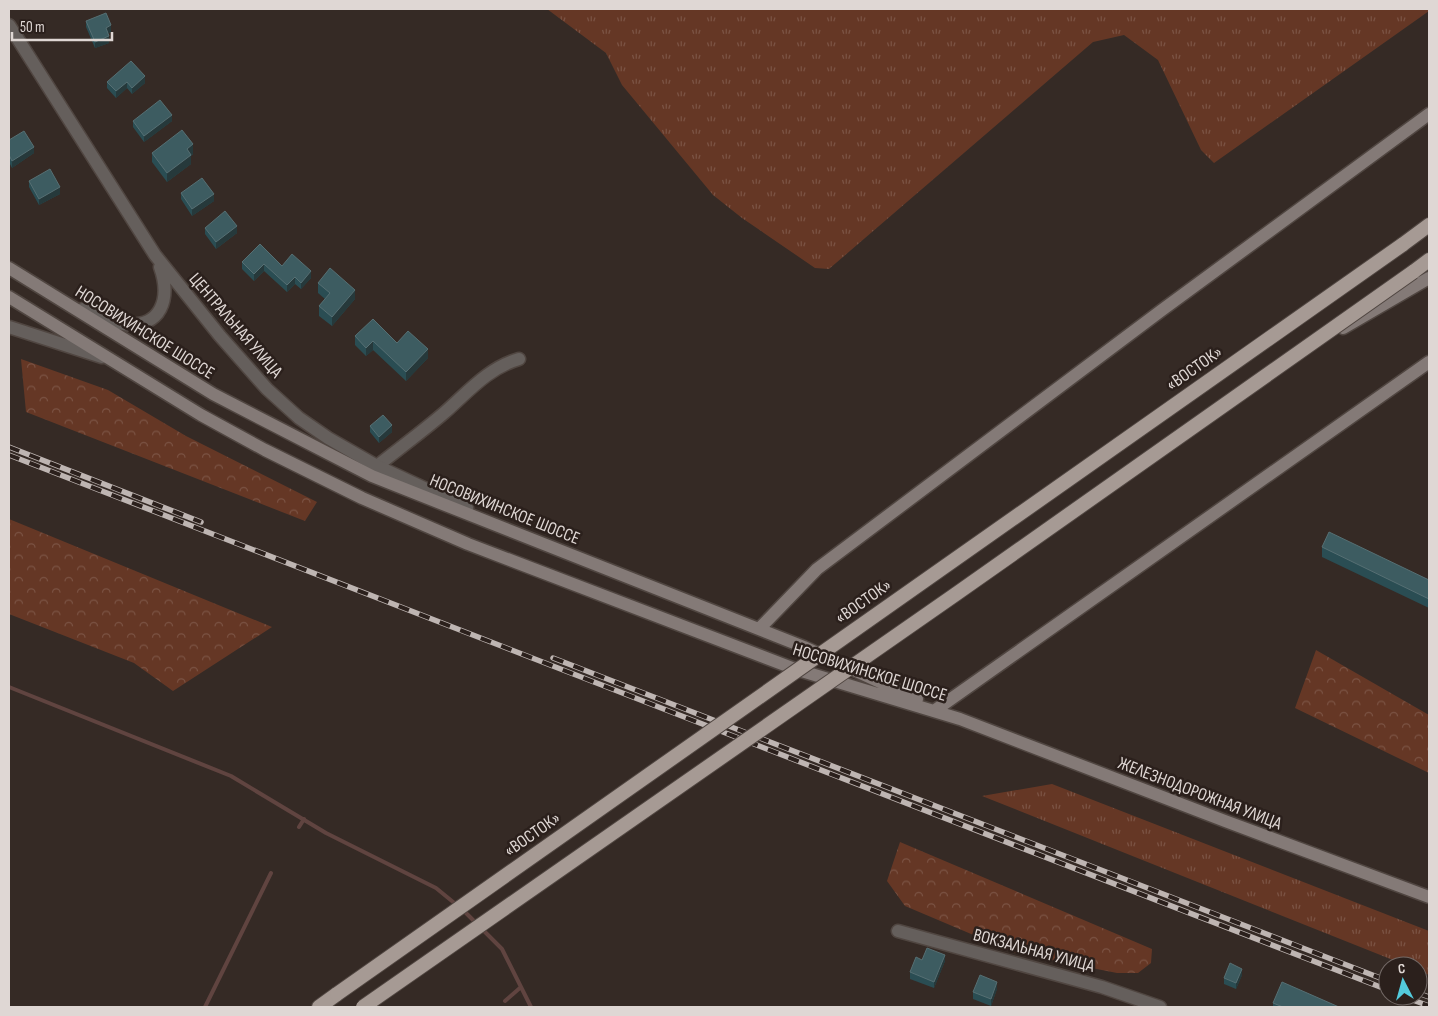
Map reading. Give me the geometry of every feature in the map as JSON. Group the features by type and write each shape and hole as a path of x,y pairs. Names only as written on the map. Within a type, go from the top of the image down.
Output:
{"highway":[{"name":"«ВОСТОК»","path":"319,1007 1429,225"},
{"path":"363,1007 956,594 1287,360 1421,278 1429,260"}],"main road":[{"path":"758,629 817,569 1162,310 1429,114"},
{"name":"НОСОВИХИНСКОЕ ШОССЕ","path":"9,268 213,394 372,476 804,646 936,710"},
{"name":"НОСОВИХИНСКОЕ ШОССЕ","path":"9,297 201,415 265,450 362,498 468,544 795,669 936,710 960,719"},
{"path":"936,710 1429,362"},
{"name":"ЖЕЛЕЗНОДОРОЖНАЯ УЛИЦА","path":"960,719 1242,828 1429,897"}],"street":[{"name":"ЦЕНТРАЛЬНАЯ УЛИЦА","path":"9,25 155,256 220,336 267,389 299,418 377,466 535,540"},
{"path":"56,297 122,324 146,322 160,310 166,294 164,277 155,256"},
{"path":"9,327 110,360"},
{"path":"377,466 444,413 490,372 519,359"},
{"name":"ВОКЗАЛЬНАЯ УЛИЦА","path":"898,931 1102,986 1160,1007"}],"green space":[{"path":"547,9 1429,9 1429,11 1214,163 1201,150 1158,60 1124,35 1093,42 829,269 815,268 742,218 713,195 622,85 606,53"},
{"path":"21,359 108,390 186,436 317,502 305,521 26,412"},
{"path":"9,519 272,627 173,691 134,663 9,614"},
{"path":"1316,650 1429,715 1429,773 1295,708"},
{"path":"1052,784 1429,931 1429,975 1428,956 1383,956 982,796"},
{"path":"900,842 1152,949 1151,963 1138,973 1117,973 1016,953 905,906 887,881"}],"building":[{"path":"106,13 111,25 106,28 109,36 95,42 86,21"},
{"path":"131,61 145,76 132,88 127,82 116,91 107,82"},
{"path":"160,100 172,115 144,136 133,121"},
{"path":"182,130 193,144 187,149 191,155 167,173 152,153"},
{"path":"24,131 34,147 12,161 9,155 9,140"},
{"path":"50,169 60,187 39,199 29,181"},
{"path":"202,178 214,194 192,209 181,193"},
{"path":"225,211 237,226 216,242 205,228"},
{"path":"260,244 282,266 292,254 311,271 301,283 295,277 287,285 264,264 254,274 242,262"},
{"path":"330,268 355,290 332,317 319,306 330,293 318,283"},
{"path":"373,319 397,343 408,331 428,349 406,372 373,341 366,348 355,336"},
{"path":"383,415 392,425 379,437 370,426"},
{"path":"1329,532 1429,580 1429,599 1322,547"},
{"path":"927,948 945,955 934,982 910,972 916,957 922,960"},
{"path":"1230,963 1242,969 1236,983 1224,978"},
{"path":"980,975 997,982 991,999 973,992"},
{"path":"1282,982 1339,1007 1283,1007 1273,1003"}],"waterway":[{"path":"9,687 231,776 326,833 436,888 458,906"},
{"path":"299,827 304,819"},
{"path":"205,1007 271,873"},
{"path":"463,910 502,949 531,1007"},
{"path":"505,1001 521,987"}],"railway":[{"path":"9,447 201,522"},
{"path":"9,455 1378,986"},
{"path":"553,658 1378,977"}]}
